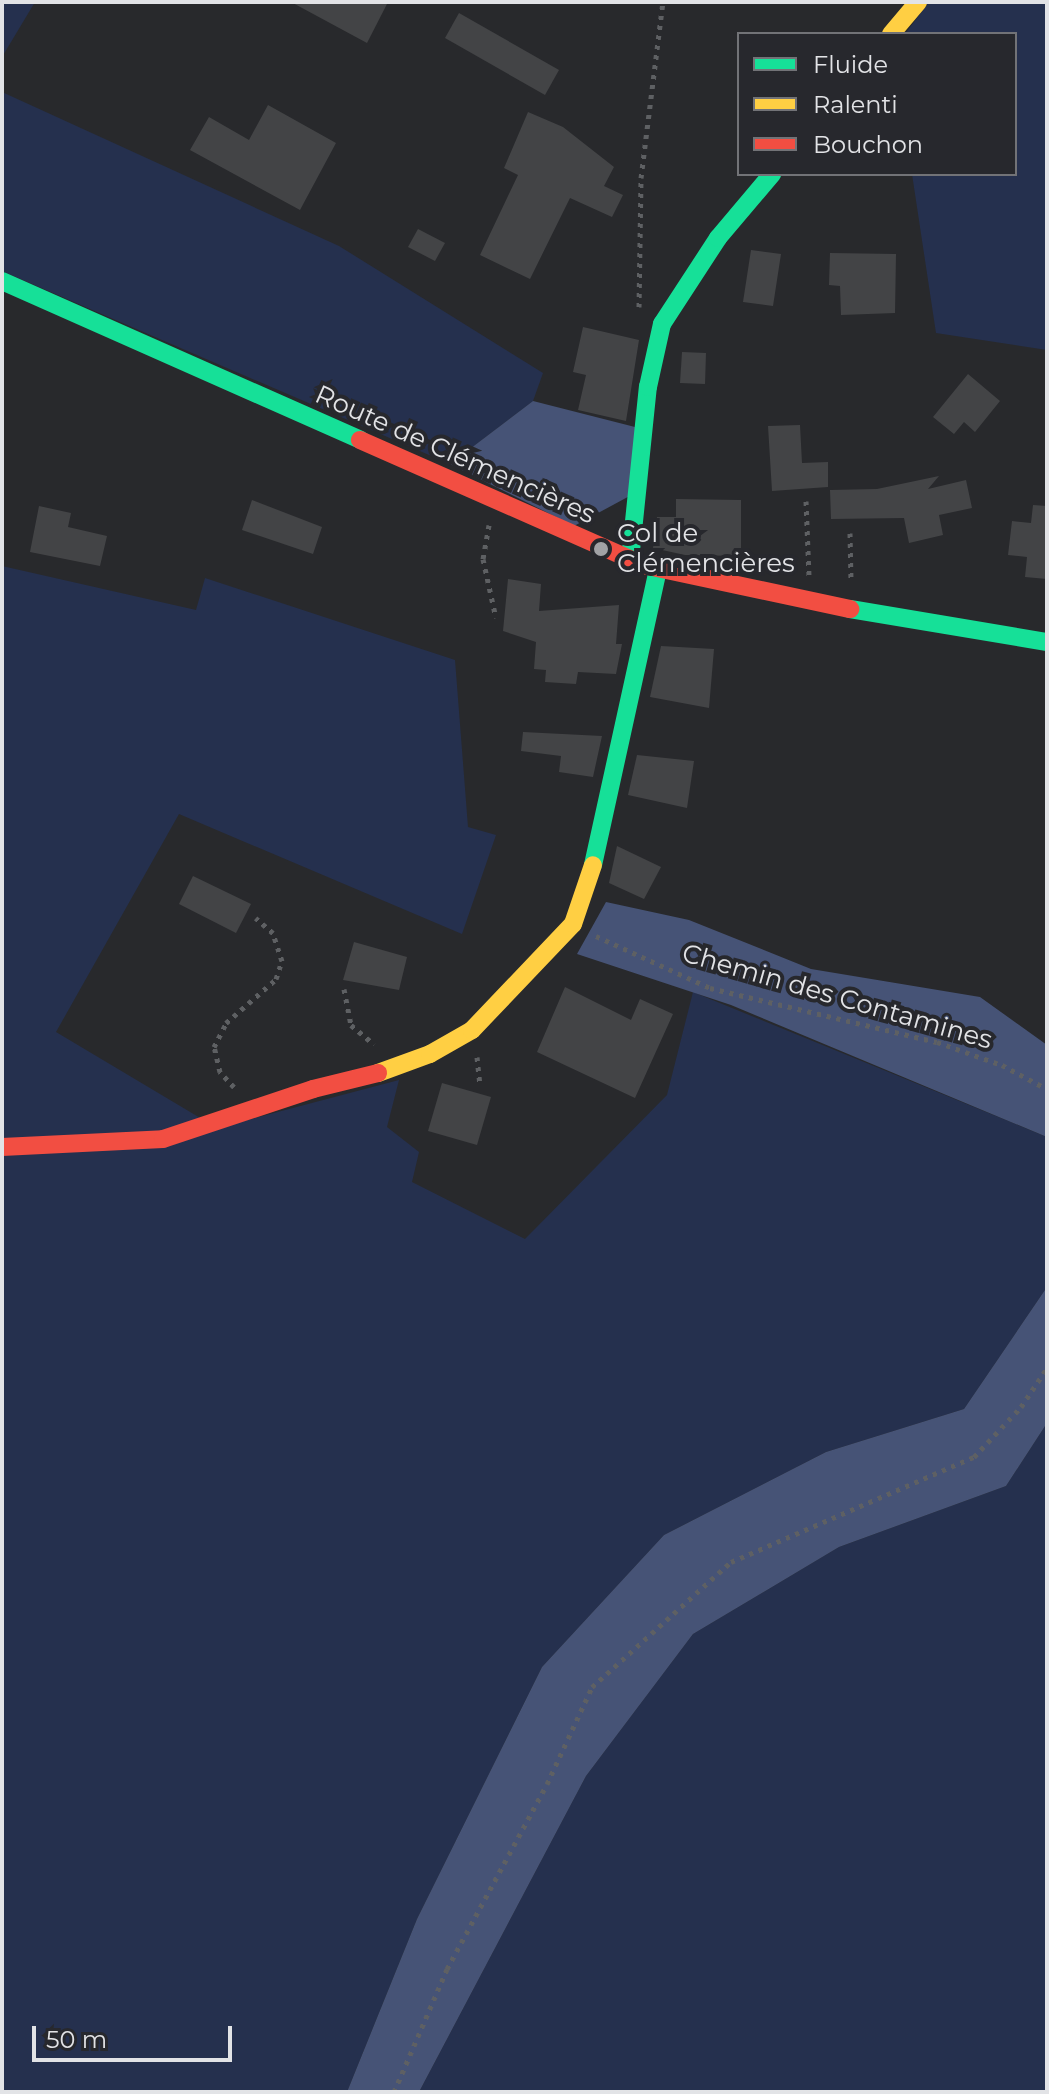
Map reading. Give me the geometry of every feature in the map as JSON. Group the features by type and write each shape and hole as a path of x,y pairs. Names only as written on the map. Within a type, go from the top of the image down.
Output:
{"street":[{"path":"893,32 918,2"},
{"path":"630,560 639,508 648,387 662,324 718,238 770,176"},
{"name":"Route de Clémencières","path":"2,281 498,505 658,570 811,602 1047,642"},
{"path":"2,1147 163,1139 407,1063 472,1030 573,924 589,884 658,570"}],"path":[{"path":"662,324 638,306 641,178 663,2"},
{"path":"806,501 811,602"},
{"path":"496,618 483,559 498,505"},
{"path":"850,533 853,609"},
{"path":"256,918 273,933 282,961 276,979 226,1023 214,1047 220,1072 268,1107"},
{"name":"Chemin des Contamines","path":"573,924 710,988 937,1042 1002,1065 1047,1089"},
{"path":"344,989 351,1025 365,1039 407,1063"},
{"path":"394,2092 447,1969 547,1784 592,1687 731,1562 974,1457 1021,1407 1047,1368"}],"shaded area":[{"path":"2,2 35,2 2,57"},
{"path":"929,2 1047,2 1047,350 936,333 912,176 1017,176 1017,32 906,32"},
{"path":"2,92 339,246 543,373 533,401 450,464 2,271"},
{"path":"533,401 635,427 637,492 574,526 450,464"},
{"path":"2,566 196,610 205,578 455,660 468,827 496,835 462,934 179,814 56,1032 217,1128 399,1080 387,1127 419,1152 412,1182 525,1239 667,1095 693,992 1047,1137 1047,1287 964,1409 826,1452 664,1535 542,1667 417,1919 347,2092 2,2092"},
{"path":"606,902 689,920 811,969 980,997 1047,1045 1047,1137 731,1005 577,954"},
{"path":"1047,1287 1047,1423 1006,1486 839,1547 693,1634 586,1776 419,2092 347,2092 417,1919 542,1667 664,1535 826,1452 964,1409"},
{"path":"1047,1423 1047,2092 419,2092 586,1776 693,1634 839,1547 1006,1486"}],"building":[{"path":"291,2 388,2 367,43"},
{"path":"459,13 559,70 545,95 445,38"},
{"path":"268,105 336,143 300,210 190,150 209,117 249,140"},
{"path":"528,112 563,127 614,167 604,186 623,195 612,217 570,198 530,279 480,255 518,175 504,168"},
{"path":"418,229 445,243 435,261 408,247"},
{"path":"751,250 781,254 773,306 743,302"},
{"path":"830,253 896,254 895,313 841,315 840,286 829,285"},
{"path":"583,327 639,340 626,421 578,410 586,375 573,372"},
{"path":"682,352 706,353 705,384 680,383"},
{"path":"968,374 1000,401 975,432 964,422 954,434 933,417"},
{"path":"800,425 802,463 828,462 828,487 772,491 768,426"},
{"path":"939,476 928,489 966,480 972,508 939,515 943,535 909,543 904,518 831,519 830,490 877,489"},
{"path":"676,499 741,500 741,556 685,555 653,548 657,517 676,517"},
{"path":"252,500 322,527 313,554 242,530"},
{"path":"1033,505 1047,506 1047,579 1025,577 1027,557 1008,555 1012,521 1031,523"},
{"path":"39,506 71,513 68,527 107,536 100,566 30,552"},
{"path":"508,579 541,584 539,611 619,605 616,644 622,644 616,674 578,672 576,684 545,682 546,670 534,669 536,642 503,631"},
{"path":"661,646 714,649 709,708 650,697"},
{"path":"523,732 602,736 593,777 559,772 561,756 521,751"},
{"path":"637,755 694,761 687,808 628,795"},
{"path":"617,846 661,867 644,899 609,883"},
{"path":"193,876 251,904 236,933 179,904"},
{"path":"354,942 407,957 399,990 343,980"},
{"path":"565,987 631,1020 640,999 673,1014 635,1098 537,1052"},
{"path":"442,1083 491,1097 477,1145 428,1131"}],"traffic: fast":[{"path":"630,560 648,387 662,324 718,238 770,176"},
{"path":"2,281 360,440"},
{"path":"593,865 658,570"},
{"path":"850,609 1047,642"}],"traffic: slow":[{"path":"893,32 918,2"},
{"path":"378,1073 430,1054 472,1030 573,924 593,865"}],"traffic: jam":[{"path":"360,440 643,565 850,609"},
{"path":"2,1147 163,1139 313,1089 378,1073"}],"place":[{"name":"Col de Clémencières","path":"601,549"}]}
